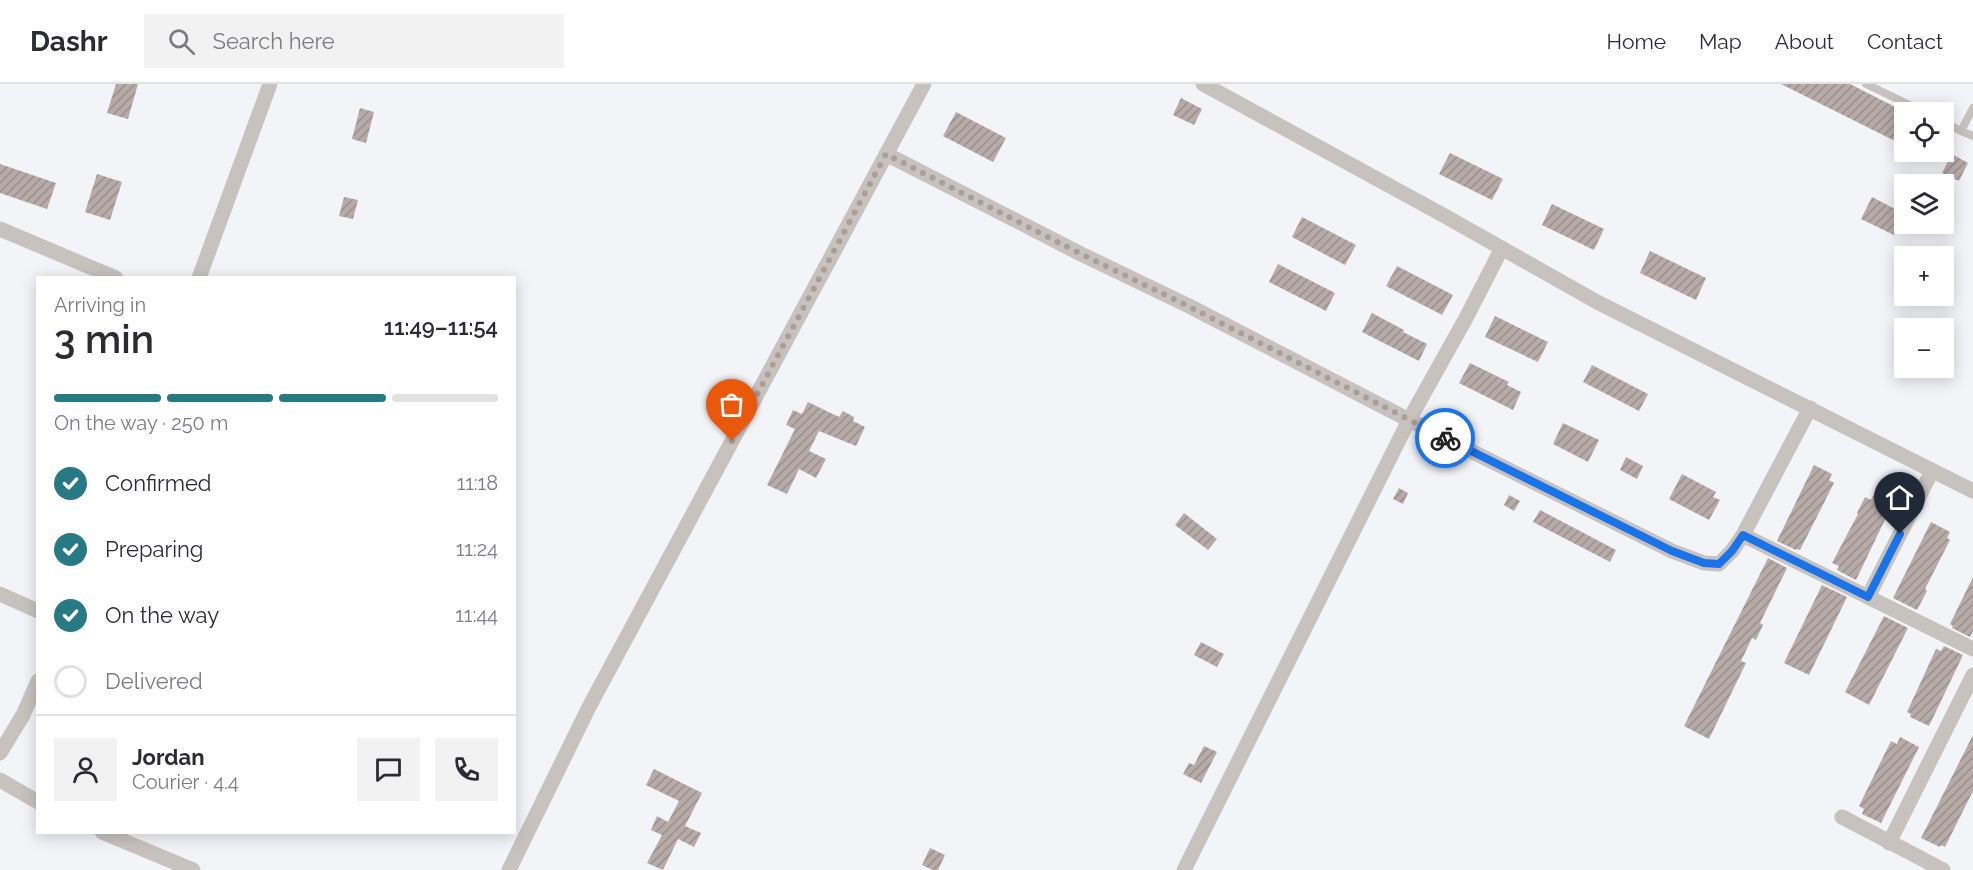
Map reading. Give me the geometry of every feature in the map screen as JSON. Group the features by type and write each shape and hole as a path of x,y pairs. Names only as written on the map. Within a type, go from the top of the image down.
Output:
{"street":[{"path":"200,276 270,84"},
{"path":"509,870 589,707 924,84"},
{"path":"1203,84 1597,302 1973,491"},
{"path":"886,154 1409,420 1672,551 1704,563 1719,564 1743,535 1810,408"},
{"path":"0,229 111,276"},
{"path":"1184,870 1409,420 1502,248"},
{"path":"1868,597 1932,471"},
{"path":"1743,535 1973,649"},
{"path":"0,594 36,610"},
{"path":"1889,843 1973,675"},
{"path":"0,753 23,715 36,686"},
{"path":"0,780 36,801"},
{"path":"1842,817 1943,870"},
{"path":"107,834 193,870"}],"lane":[{"path":"1866,84 1903,102"},
{"path":"1961,131 1973,108"},
{"path":"1954,127 1973,136"}],"building":[{"path":"116,84 138,84 128,119 107,113"},
{"path":"1781,84 1850,84 1894,106 1894,140"},
{"path":"1181,98 1202,109 1194,125 1173,115"},
{"path":"360,108 374,112 366,143 352,139"},
{"path":"956,112 1006,138 993,162 943,136"},
{"path":"1450,153 1503,179 1492,200 1439,174"},
{"path":"1954,155 1968,163 1959,181 1954,179 1954,174 1942,173 1948,162 1954,162"},
{"path":"0,164 56,183 47,209 0,193"},
{"path":"97,174 122,182 110,220 85,212"},
{"path":"344,197 358,200 353,219 339,216"},
{"path":"1872,197 1894,208 1895,234 1894,235 1861,219"},
{"path":"1552,204 1604,229 1594,250 1542,225"},
{"path":"1302,217 1356,245 1345,265 1292,237"},
{"path":"1650,251 1706,278 1696,300 1640,273"},
{"path":"1278,264 1335,293 1326,311 1269,282"},
{"path":"1397,266 1453,295 1442,315 1386,286"},
{"path":"1372,313 1427,344 1419,361 1362,332"},
{"path":"1495,316 1548,342 1538,362 1485,337"},
{"path":"1470,363 1509,382 1507,385 1521,392 1513,410 1459,383"},
{"path":"1592,365 1648,394 1639,411 1583,382"},
{"path":"808,402 839,417 843,411 854,417 853,421 865,427 856,446 819,431 809,451 826,459 816,478 799,469 787,494 767,485 795,429 786,425 793,410 802,414"},
{"path":"1563,423 1599,440 1588,462 1553,444"},
{"path":"1626,457 1643,466 1637,479 1620,470"},
{"path":"1814,465 1832,474 1829,480 1834,483 1800,550 1796,550 1777,541"},
{"path":"1682,474 1716,492 1713,497 1720,500 1709,520 1669,499"},
{"path":"1399,488 1408,493 1403,504 1393,499"},
{"path":"1874,494 1893,503 1856,580 1837,570 1839,566 1832,563 1865,497 1871,500"},
{"path":"1509,495 1520,501 1514,511 1504,505"},
{"path":"1540,510 1616,550 1610,562 1533,522"},
{"path":"1184,513 1217,539 1208,550 1175,525"},
{"path":"1931,522 1950,532 1947,538 1950,540 1917,610 1893,598"},
{"path":"1768,558 1787,568 1760,623 1763,625 1756,640 1752,638 1741,661 1746,663 1709,739 1684,726"},
{"path":"1973,577 1973,631 1970,637 1952,628 1950,624"},
{"path":"1822,585 1847,597 1809,675 1784,663"},
{"path":"1884,616 1908,628 1869,705 1845,692"},
{"path":"1201,642 1224,654 1217,667 1194,655"},
{"path":"1944,646 1963,655 1929,726 1910,717 1911,714 1907,712 1936,649 1941,651"},
{"path":"1973,735 1973,791 1945,847 1941,845 1940,847 1921,838"},
{"path":"1900,737 1919,747 1881,823 1862,814 1864,809 1859,806 1891,741 1897,744"},
{"path":"1204,746 1217,752 1201,783 1183,774 1189,763 1194,765"},
{"path":"654,769 702,793 685,826 701,833 694,847 678,839 663,870 647,863 662,835 651,830 657,816 668,822 679,801 646,785"},
{"path":"930,848 945,855 938,870 922,865"}],"way so far":[{"path":"732,441 886,154 1445,438"}],"route":[{"path":"1445,438 1672,551 1704,563 1719,564 1743,535 1868,597 1900,534"}]}
